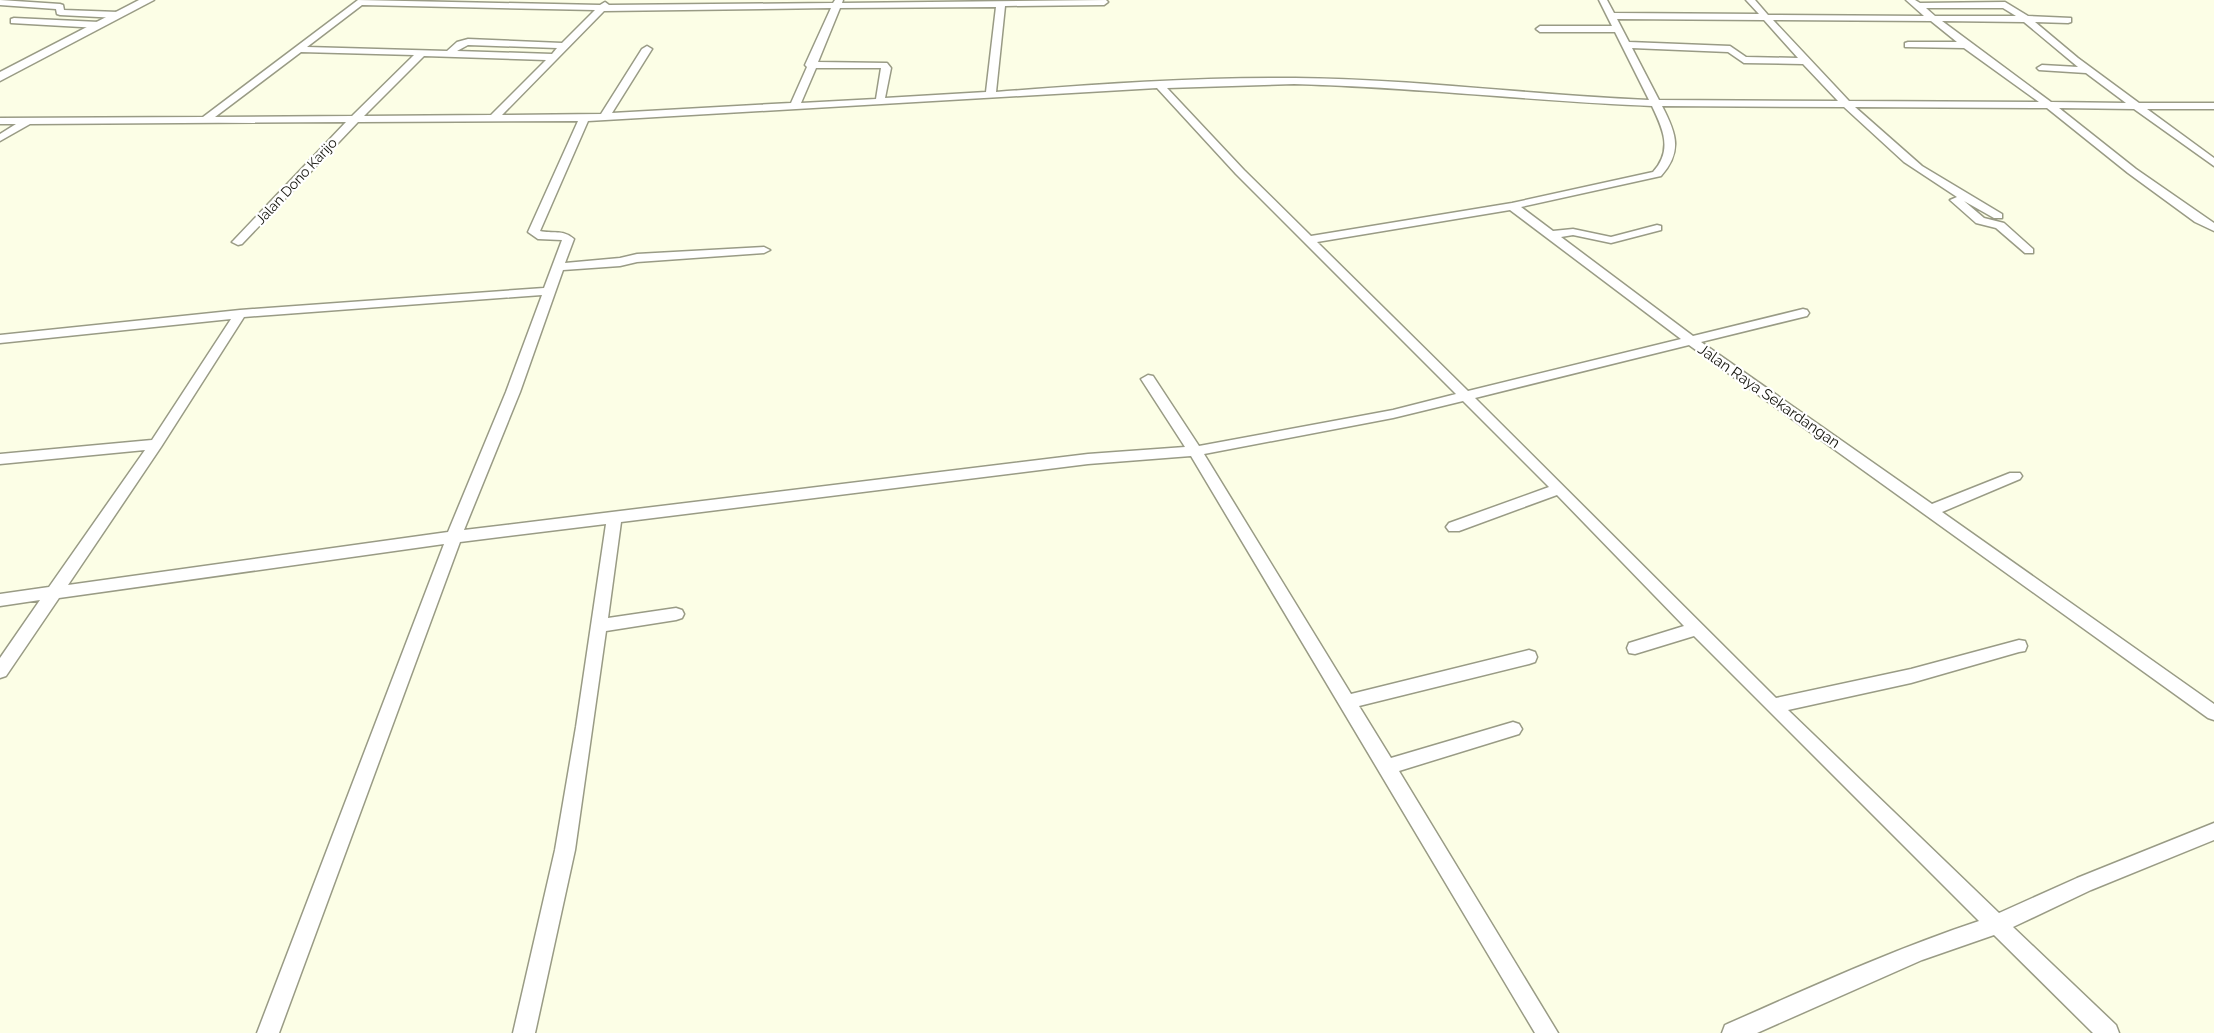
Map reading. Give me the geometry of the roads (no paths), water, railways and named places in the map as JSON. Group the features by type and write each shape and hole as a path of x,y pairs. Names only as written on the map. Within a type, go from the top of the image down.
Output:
{"main road":[{"path":"0,77 148,0"}],"street":[{"path":"1309,240 1512,206 1657,174 1666,164 1670,153 1669,130 1603,0"},
{"path":"1750,0 1894,148 1921,170 1998,216"},
{"path":"205,120 362,1 605,4 1104,2"},
{"path":"0,2 56,6 62,8 60,12 118,15"},
{"path":"795,106 810,65 838,2"},
{"path":"1914,3 2132,171 2192,215 2214,228"},
{"path":"1914,3 2004,5 2026,19 2088,70 2214,163"},
{"path":"493,119 605,4"},
{"path":"991,95 1001,4"},
{"path":"1612,16 2068,20"},
{"path":"1844,17 1858,31"},
{"path":"14,21 99,25"},
{"path":"1540,28 1619,29"},
{"path":"449,54 460,44 468,42 564,46"},
{"path":"1627,45 1730,48 1744,60 1808,61"},
{"path":"1908,45 1966,45"},
{"path":"297,49 553,57"},
{"path":"605,116 647,50"},
{"name":"Jalan Dono Karijo","path":"238,242 353,121 422,53"},
{"path":"810,65 884,65 886,68 880,101"},
{"path":"2042,68 2088,70"},
{"path":"0,121 353,121 584,118 1158,84 1294,81 1360,83 1575,100 1657,103 2214,106"},
{"path":"1158,84 1190,121 1773,706 2108,1033"},
{"path":"268,1033 454,537 513,392 549,291 560,267 568,242 567,238 538,236 534,232 584,118"},
{"path":"0,138 26,122"},
{"path":"1952,196 1980,221 2000,225 2029,251"},
{"name":"Jalan Raya Sekardangan","path":"1512,206 1693,342 2214,713"},
{"path":"1551,236 1573,232 1611,240 1657,228"},
{"path":"560,267 620,262 637,258 764,250"},
{"path":"0,339 240,314 549,291"},
{"path":"0,600 454,537 1088,459 1195,451 1342,425 1693,342 1803,313"},
{"path":"0,671 156,444 240,314"},
{"path":"1148,379 1195,451 1547,1033"},
{"path":"0,459 156,444"},
{"path":"1930,511 2015,476"},
{"path":"1454,527 1559,489"},
{"path":"524,1033 565,850 614,518"},
{"path":"599,626 676,614"},
{"path":"1635,648 1696,629"},
{"path":"1773,706 1911,676 2019,646"},
{"path":"1347,702 1529,657"},
{"path":"1387,767 1512,729"},
{"path":"1733,1033 1919,951 1998,924 2084,884 2214,831"}]}
